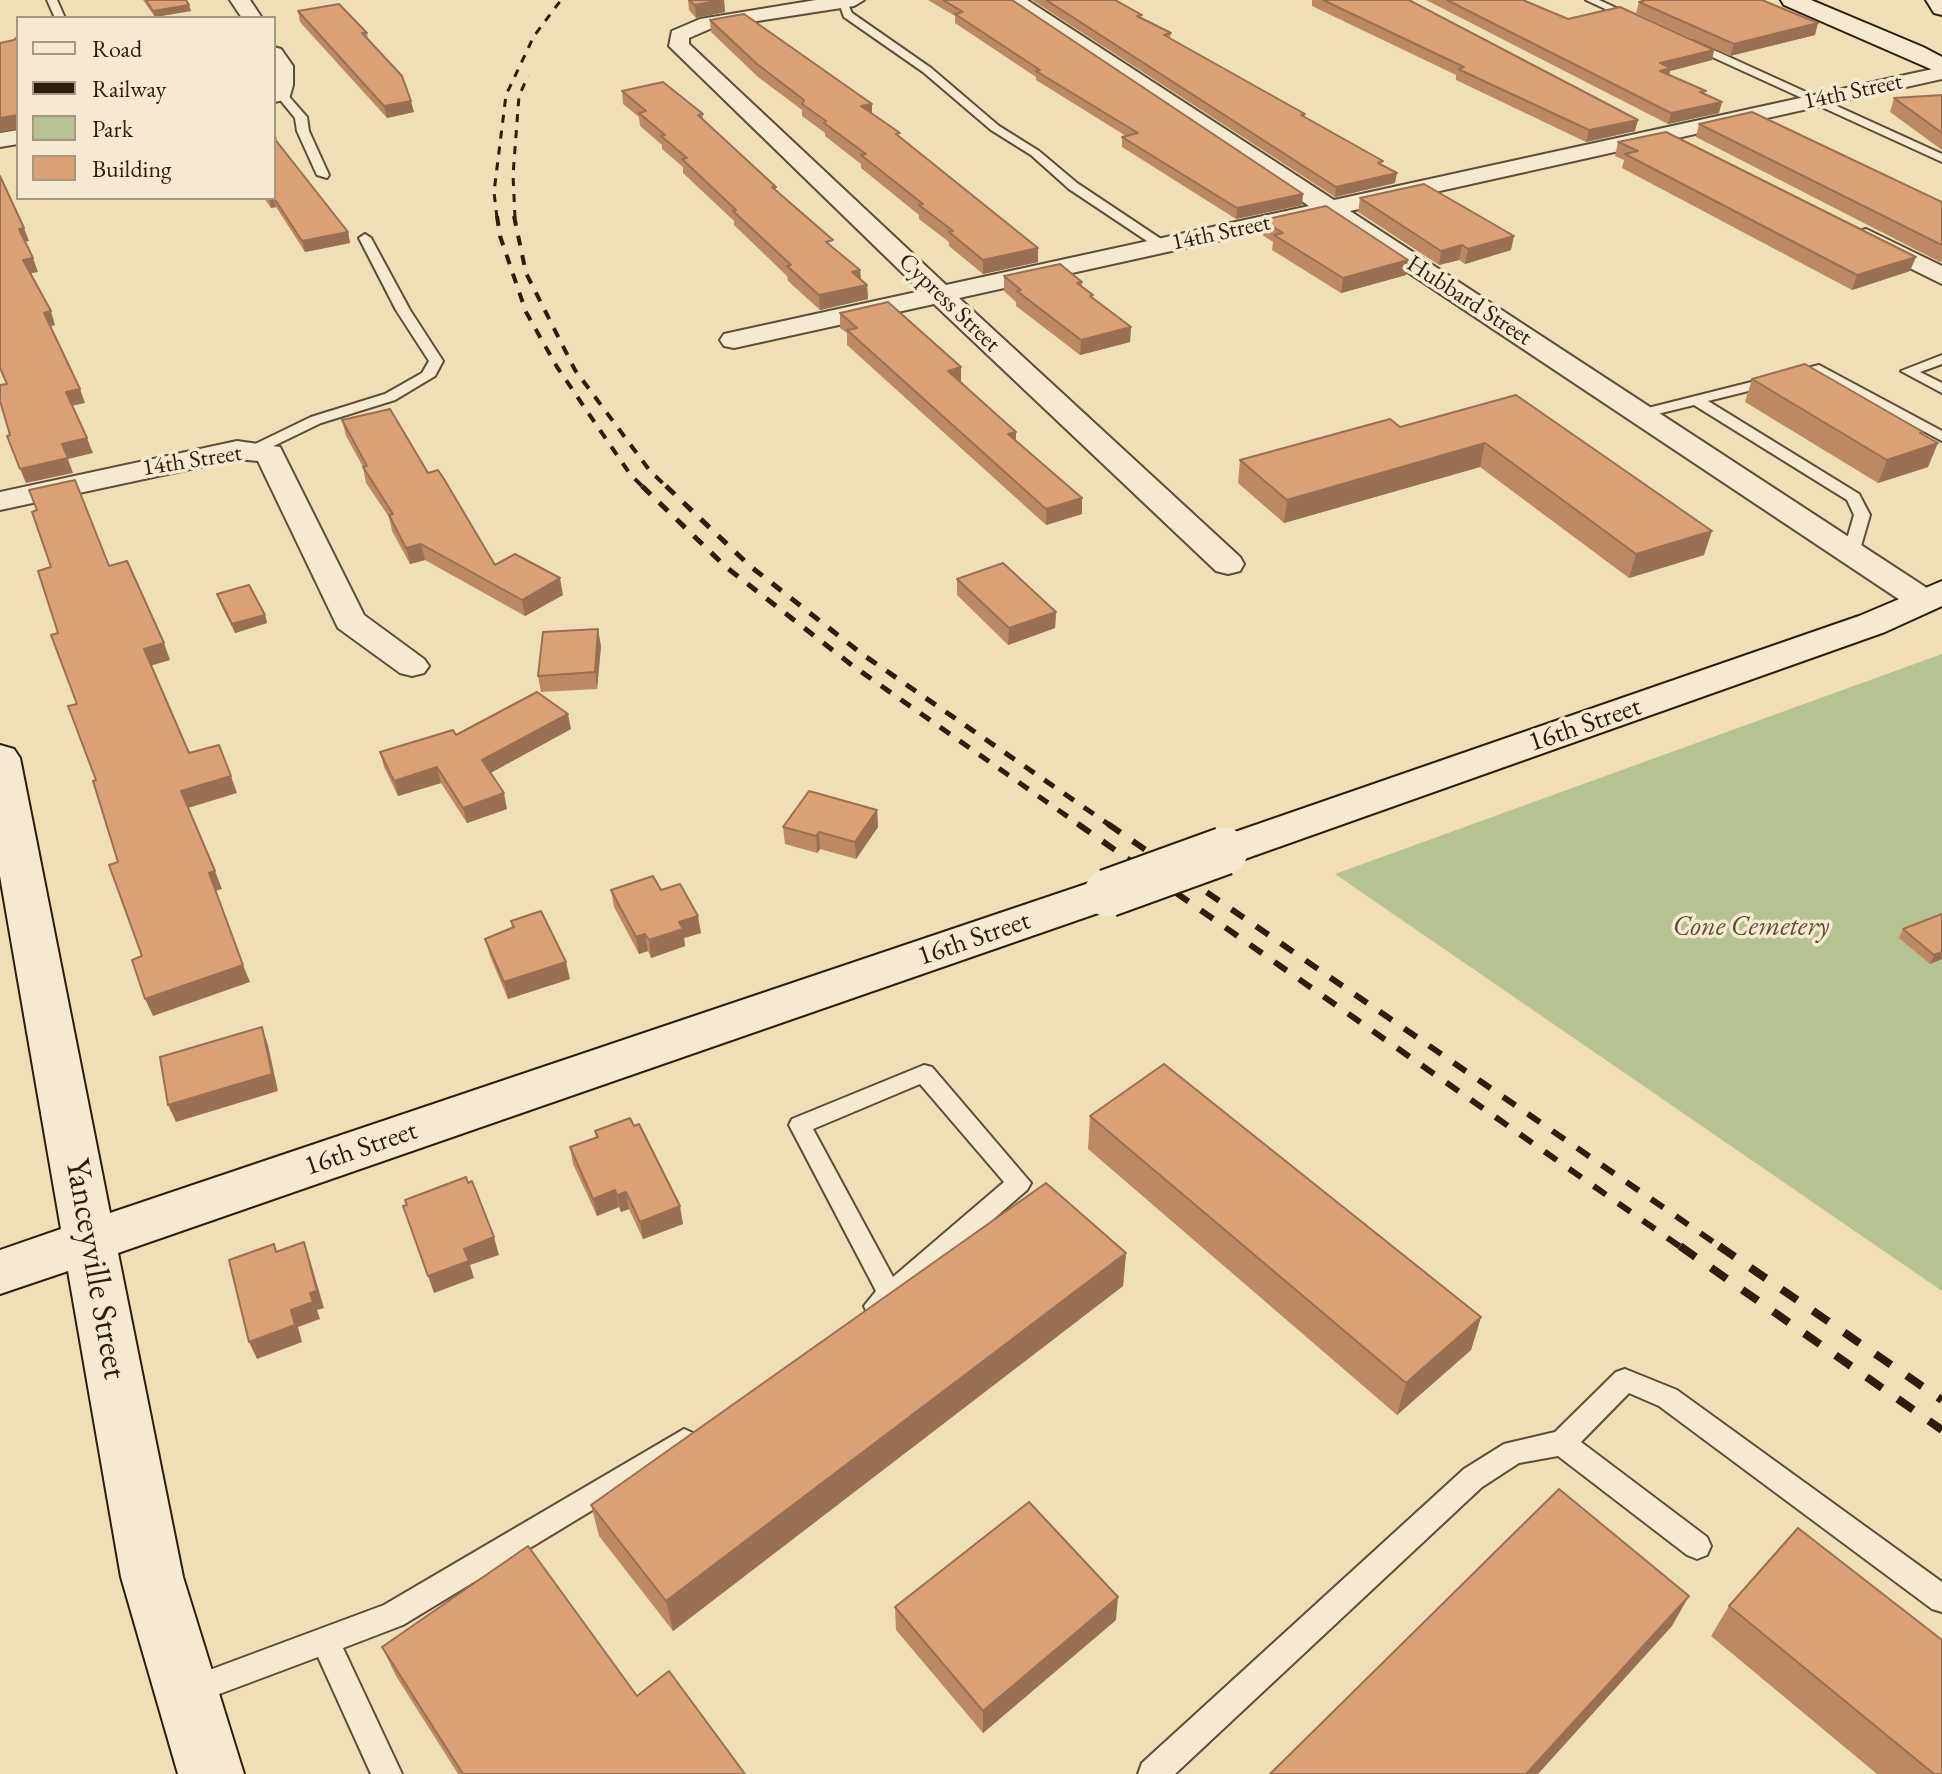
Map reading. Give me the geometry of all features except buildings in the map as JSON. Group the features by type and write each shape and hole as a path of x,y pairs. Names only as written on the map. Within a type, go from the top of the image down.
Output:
{"street":[{"name":"Hubbard Street","path":"1014,0 1851,553 1933,597"},
{"path":"1792,0 1915,52 1942,70"},
{"path":"1937,0 1942,8"},
{"name":"Cypress Street","path":"848,1 707,23 679,35 679,46 1228,564"},
{"path":"276,56 282,66 279,91"},
{"name":"14th Street","path":"734,340 1942,70"},
{"path":"1637,119 1692,148"},
{"path":"1845,226 1942,276"},
{"name":"14th Street","path":"0,501 237,450 269,453 350,621 412,666"},
{"name":"16th Street","path":"0,1272 1108,893 1857,629 1933,597"},
{"name":"Yanceyville Street","path":"0,758 152,1577 211,1774"}],"lane":[{"path":"1591,0 1644,23"},
{"path":"848,1 848,15 927,70 995,128 1035,153 1073,186 1163,246"},
{"path":"1685,41 1942,158"},
{"path":"279,91 301,117 303,131 323,175"},
{"path":"252,451 316,420 390,397 428,376 436,361 403,310 365,238"},
{"path":"1942,359 1908,371 1942,389"},
{"path":"1641,414 1819,369 1934,436 1942,437"},
{"path":"1696,400 1853,497 1862,515 1851,553"},
{"path":"854,1324 890,1294 1019,1183 924,1073 800,1125 890,1294"},
{"path":"1153,1774 1473,1478 1513,1452 1562,1443 1625,1380 1668,1398 1942,1599"},
{"path":"187,1692 393,1615 701,1431"},
{"path":"1562,1443 1697,1546"},
{"path":"325,1641 387,1774"}],"green space":[{"name":"Cone Cemetery","path":"1942,654 1942,1291 1335,874"}],"railway":[{"path":"497,218 494,192 506,95 534,36 561,0"},
{"path":"515,218 513,175 519,96 528,76"},
{"path":"497,216 500,236 526,312 557,367 630,474 642,486"},
{"path":"514,216 526,273 575,370 650,471 668,488"},
{"path":"642,486 726,567 853,666 1081,826"},
{"path":"666,486 750,566 862,654 1111,826"},
{"path":"1078,824 1682,1248"},
{"path":"1108,824 1722,1248"},
{"path":"1680,1246 1942,1430"},
{"path":"1719,1246 1942,1400"}]}
